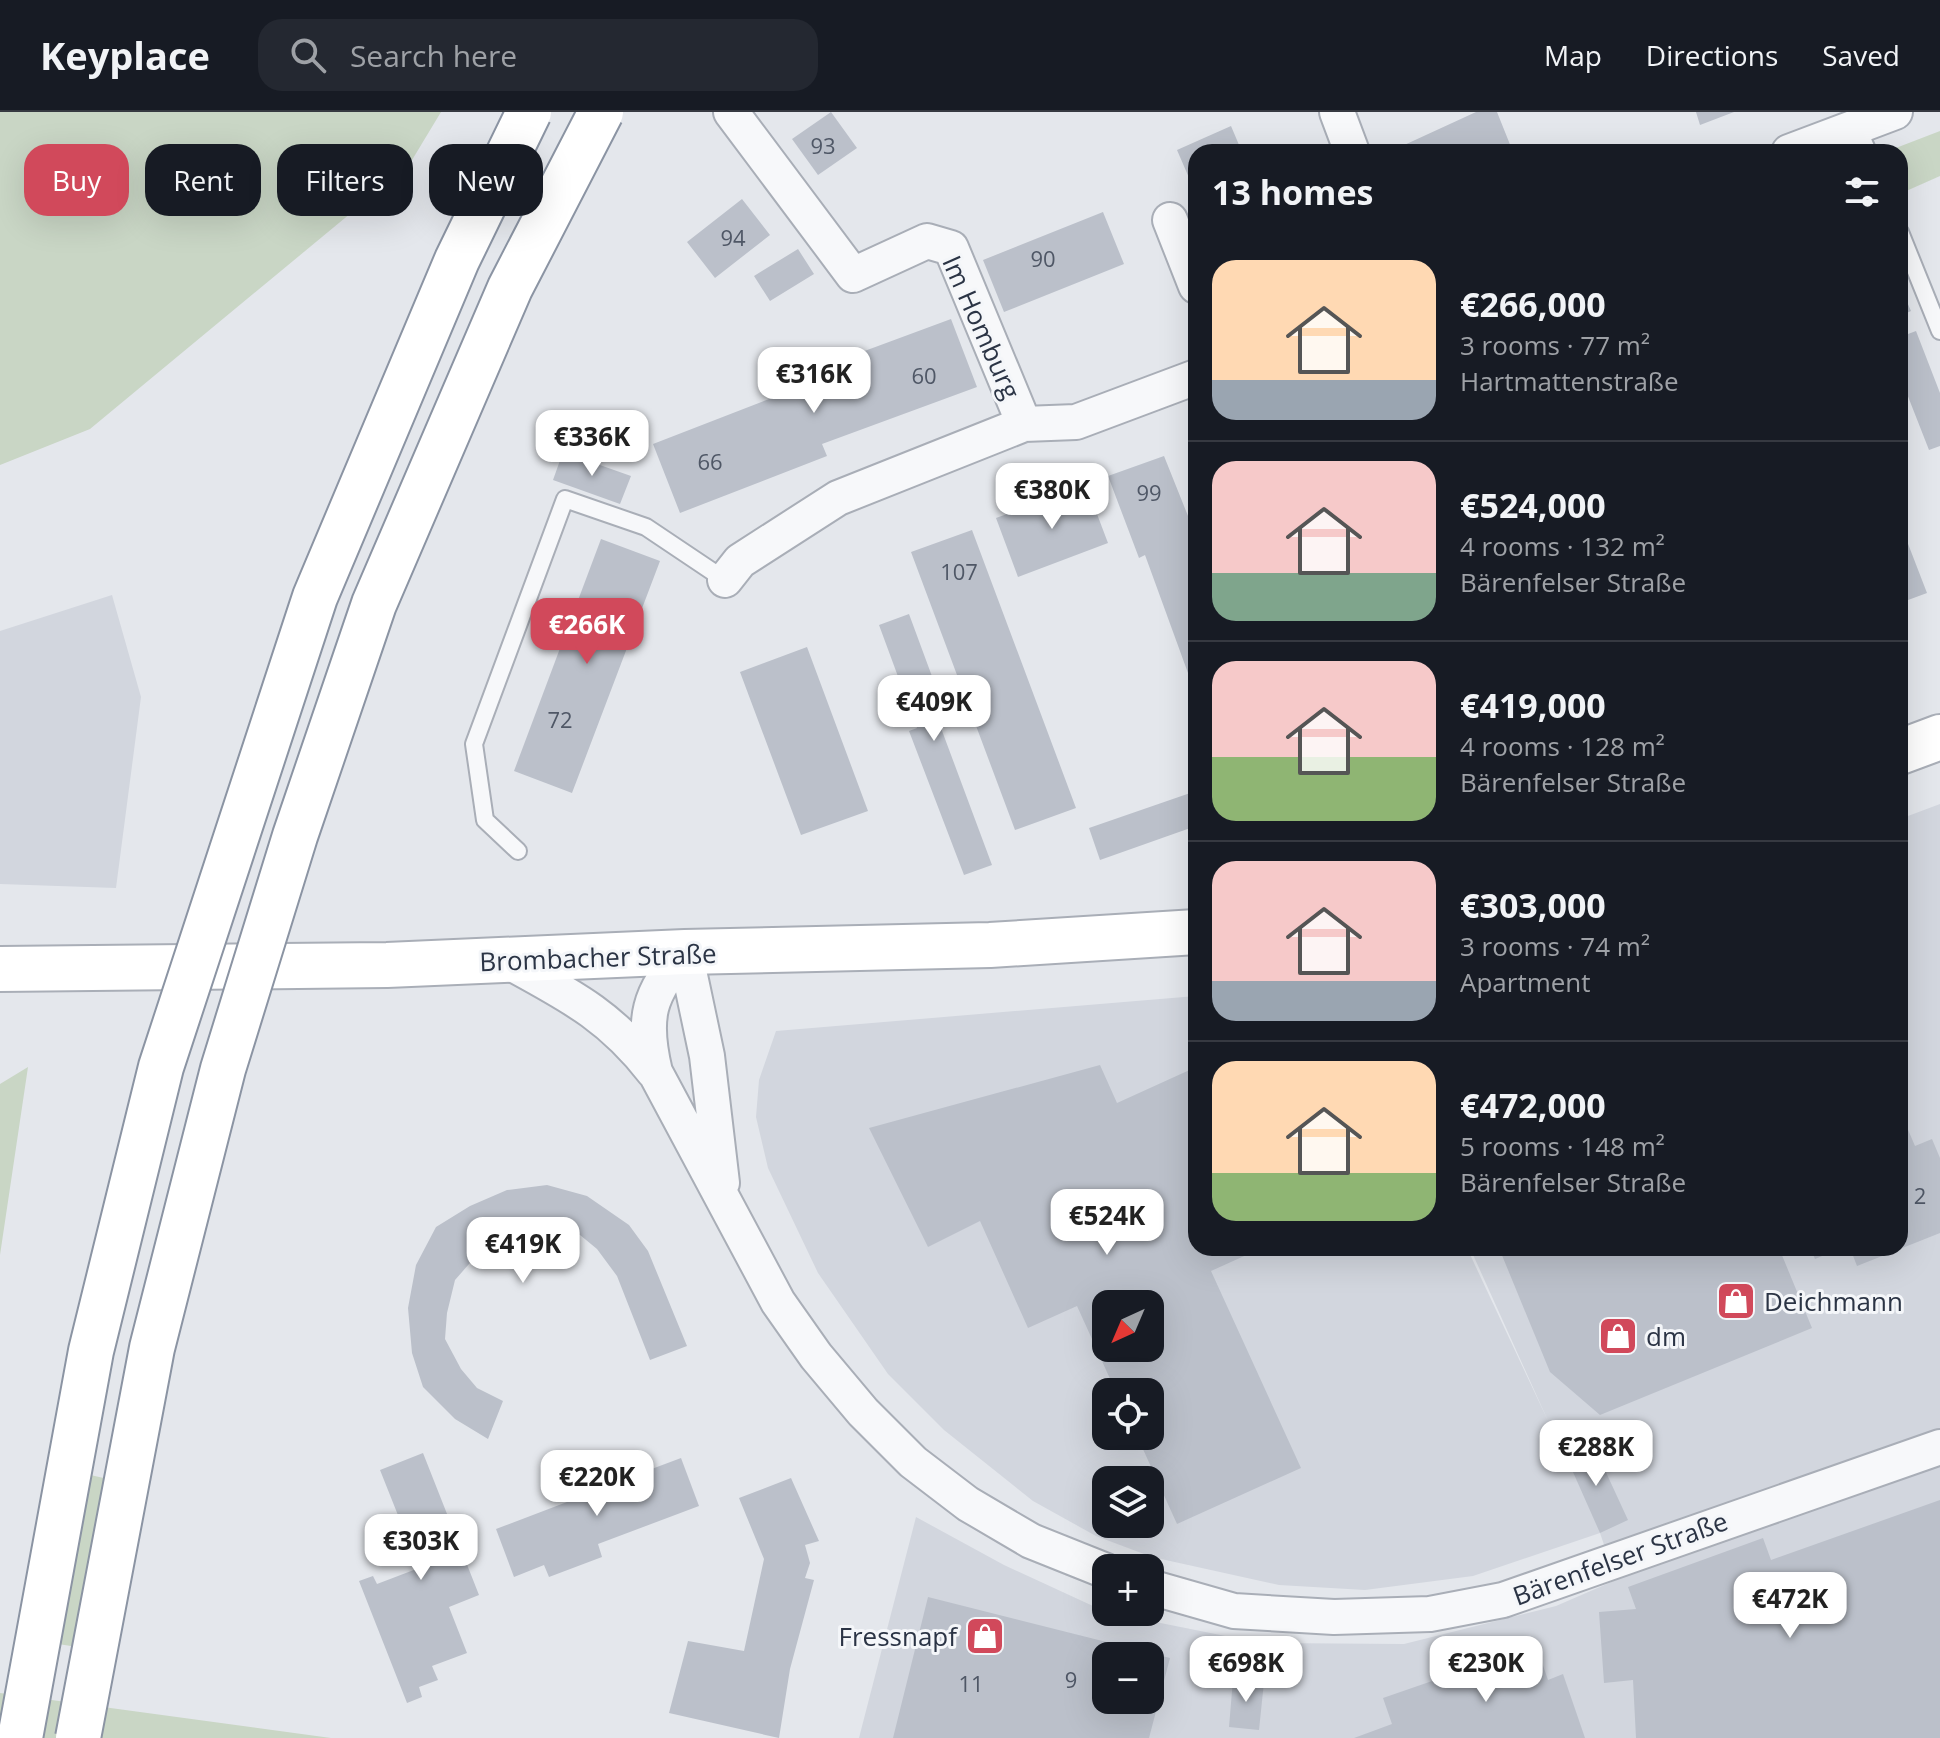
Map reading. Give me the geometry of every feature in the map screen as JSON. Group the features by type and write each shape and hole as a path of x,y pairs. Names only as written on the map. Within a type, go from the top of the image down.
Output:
{"main road":[{"path":"20,1738 91,1351 161,1067 315,597 457,260 529,112"},
{"path":"78,1738 152,1348 223,1069 295,836 374,604 510,288 601,112"},
{"path":"1908,749 1940,737"},
{"name":"Brombacher Straße","path":"0,969 507,961 685,952 990,945 1188,933"}],"street":[{"name":"Im Homburg","path":"731,112 853,275 927,241 951,248 1024,424"},
{"path":"1337,112 1349,144"},
{"path":"1835,144 1863,139 1895,112"},
{"path":"1170,220 1188,266"},
{"path":"725,580 740,561 838,498 1024,424 1076,422 1188,380"},
{"path":"685,952 661,979 649,1007 648,1042 655,1072 670,1106 723,1195 778,1302 816,1356 863,1412 913,1462 968,1504 1031,1541 1092,1565"},
{"path":"685,952 707,1056 723,1195"},
{"path":"507,961 580,1001 616,1027 655,1072"},
{"name":"Bärenfelser Straße","path":"1164,1591 1234,1611 1334,1617 1430,1614 1503,1600 1940,1447"}],"lane":[{"path":"1908,252 1940,331"},
{"path":"518,851 485,820 474,744 565,499 646,527 725,580"}],"shaded area":[{"path":"112,595 141,697 116,888 0,884 0,631"},
{"path":"1940,804 1940,1738 859,1738 916,1517 1004,1565 1092,1606 1092,1626 1164,1624 1260,1643 1404,1644 1556,1606 1616,1580 1600,1533 1473,1576 1365,1590 1279,1585 1164,1560 1164,1554 1144,1554 1101,1538 1164,1538 1164,1466 1092,1466 1092,1534 1033,1501 944,1430 888,1374 818,1273 768,1168 756,1117 759,1080 776,1031 1188,997 1188,1256 1471,1256 1549,1423 1474,1256 1908,1256 1908,816"}],"green space":[{"path":"0,112 441,112 413,158 413,144 277,144 277,216 347,216 90,429 0,465"},
{"path":"1940,131 1940,176 1908,190 1906,144"},
{"path":"28,1067 0,1255 0,1084"},
{"path":"86,1474 108,1479 109,1652 20,1638"},
{"path":"0,1693 331,1738 0,1738"}],"building":[{"path":"831,112 857,148 818,175 792,139"},
{"path":"1476,112 1497,112 1510,144 1406,144"},
{"path":"1696,112 1734,112 1700,125"},
{"path":"1231,126 1239,144 1190,144"},
{"path":"1188,145 1188,175 1177,150"},
{"path":"742,199 770,235 715,278 687,242"},
{"path":"1103,212 1124,264 1004,312 983,260"},
{"path":"798,249 814,274 770,301 754,276"},
{"path":"951,319 977,387 822,444 827,456 680,513 653,444 800,387 797,376"},
{"path":"1916,331 1940,393 1940,446 1929,450 1908,396 1908,334"},
{"path":"563,452 631,476 620,504 553,480"},
{"path":"1164,456 1188,516 1188,673 1145,555 1139,558 1108,476"},
{"path":"1086,485 1108,543 1018,577 996,518"},
{"path":"972,530 1076,808 1015,830 911,552"},
{"path":"601,539 660,561 572,793 514,771"},
{"path":"1908,544 1927,593 1908,600"},
{"path":"909,614 947,717 938,720 992,865 964,875 909,731 917,728 879,625"},
{"path":"807,647 868,811 801,835 740,672"},
{"path":"1188,794 1188,829 1100,860 1089,828"},
{"path":"1100,1065 1117,1103 1188,1071 1188,1256 1244,1256 1211,1271 1301,1468 1177,1524 1164,1495 1164,1466 1151,1466 1143,1450 1164,1450 1164,1378 1110,1378 1102,1362 1164,1362 1164,1290 1092,1290 1092,1339 1077,1306 1028,1328 980,1221 928,1247 869,1128"},
{"path":"1908,1130 1915,1146 1932,1139 1940,1158 1940,1233 1908,1246"},
{"path":"547,1185 587,1196 629,1225 648,1251 687,1346 650,1360 617,1276 597,1249 580,1235 551,1225 521,1228 490,1240 455,1280 445,1339 461,1369 477,1388 503,1401 488,1439 455,1419 423,1387 412,1353 408,1308 416,1265 436,1227 470,1206 507,1190"},
{"path":"1502,1256 1782,1256 1812,1328 1600,1415 1550,1372"},
{"path":"1853,1256 1882,1256 1857,1266"},
{"path":"1592,1442 1628,1520 1600,1533 1565,1454"},
{"path":"423,1453 479,1595 449,1607 467,1653 432,1666 438,1680 419,1687 422,1697 407,1703 359,1581 373,1576 377,1584 419,1568 380,1470"},
{"path":"644,1458 649,1470 681,1458 699,1506 598,1544 602,1557 549,1577 544,1565 514,1577 496,1529 601,1489 597,1476"},
{"path":"791,1478 819,1541 805,1545 810,1563 805,1578 814,1580 790,1669 779,1738 669,1713 688,1641 744,1651 764,1559 739,1498"},
{"path":"1940,1500 1940,1738 1636,1738 1633,1680 1604,1683 1599,1612 1636,1609 1628,1587 1763,1538 1771,1560"},
{"path":"928,1597 1107,1642 1092,1642 1092,1714 1155,1714 1149,1738 893,1738"},
{"path":"1536,1645 1548,1680 1563,1674 1585,1738 1354,1738 1392,1724 1383,1698"},
{"path":"1164,1656 1170,1658 1164,1681"},
{"path":"1233,1679 1264,1682 1259,1730 1229,1727"}],"place":[{"name":"Deichmann","path":"1736,1301"},
{"name":"dm","path":"1618,1336"},
{"name":"Fressnapf","path":"985,1636"}]}
